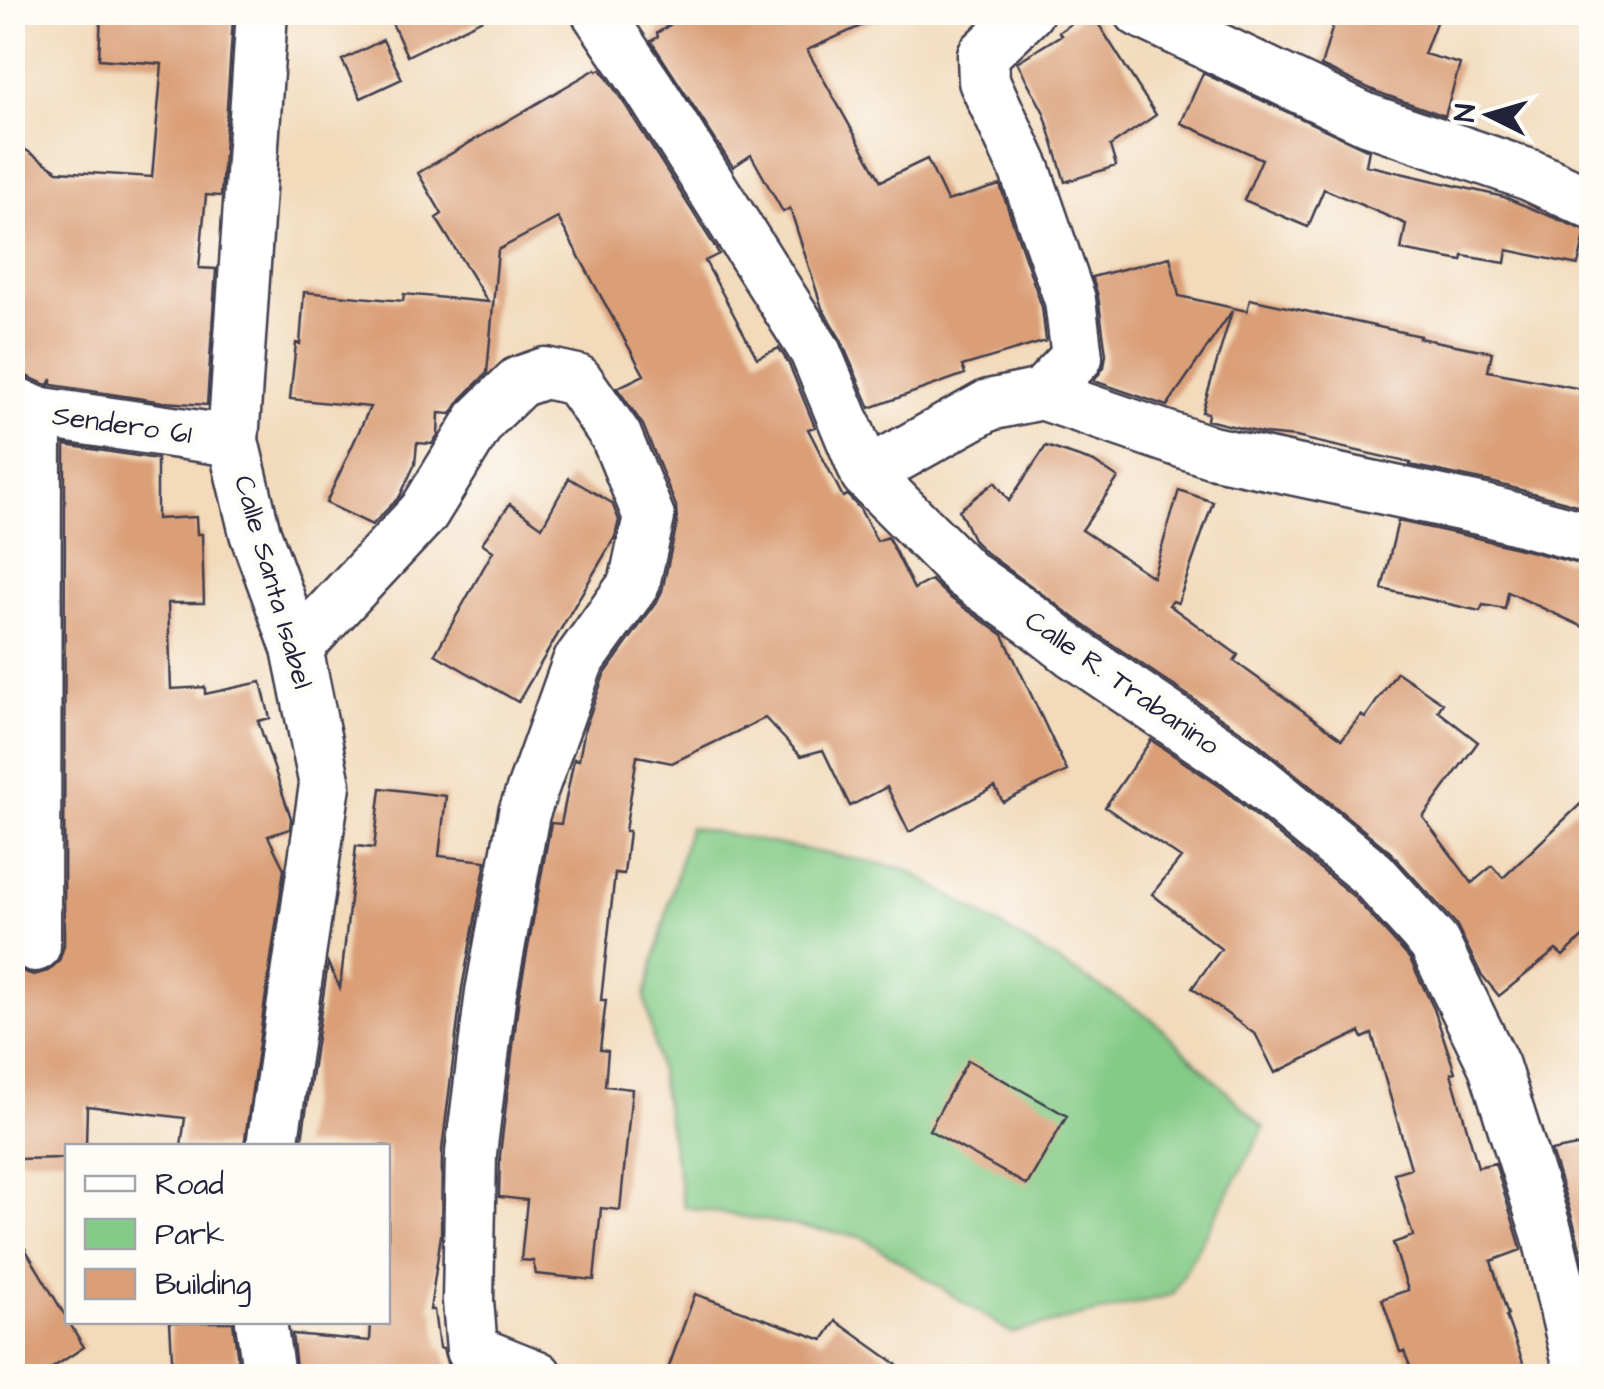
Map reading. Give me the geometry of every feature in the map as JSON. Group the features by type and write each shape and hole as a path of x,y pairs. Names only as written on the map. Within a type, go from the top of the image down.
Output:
{"street":[{"name":"Calle Santa Isabel","path":"262,12 233,441 256,532 297,648 326,785 272,1144"},
{"name":"Calle R. Trabanino","path":"598,12 815,351 866,474 966,574 1238,764 1372,874 1434,943 1494,1066 1547,1233 1581,1376"},
{"path":"1028,12 983,55 984,81 1025,170 1070,300 1077,357 1042,394"},
{"path":"1140,12 1366,119 1530,175 1592,204"},
{"path":"297,648 424,512 481,420 519,382 545,373 577,380 616,436 648,517 634,584 578,662 524,812 491,992 471,1153 468,1300 472,1350 537,1376"},
{"path":"866,474 989,405 1042,394 1211,452 1484,510 1592,539"},
{"name":"Sendero 61","path":"24,407 233,441"},
{"path":"24,407 34,946"},
{"path":"261,1324 269,1376"}],"green space":[{"path":"689,827 906,869 1151,1018 1264,1128 1172,1295 1011,1333 862,1237 684,1207 645,996"}],"building":[{"path":"101,12 174,12 233,18 221,196 206,195 199,268 216,269 207,405 52,385 52,379 49,385 12,373 12,141 58,171 152,177 162,64 99,59"},
{"path":"387,12 497,12 407,56"},
{"path":"664,12 892,12 807,50 881,181 927,159 947,201 1000,185 1042,307 1046,341 962,366 965,374 870,408 841,340 822,308 790,208 783,212 751,155 733,167 651,41 671,24"},
{"path":"1088,12 1156,115 1110,146 1116,166 1065,182 1044,113 1017,62 1061,35 1059,32"},
{"path":"1337,12 1440,12 1424,54 1460,64 1445,116 1377,92 1321,66"},
{"path":"383,40 402,79 361,98 342,60"},
{"path":"601,69 626,106 719,254 705,261 757,358 779,348 789,364 815,427 808,429 843,497 847,495 860,509 877,541 888,537 914,589 931,580 1003,635 1067,771 1003,802 995,787 909,832 887,787 850,806 823,750 801,756 765,718 672,763 637,756 625,831 629,831 624,874 615,873 601,1000 606,1000 600,1050 608,1051 605,1086 632,1089 620,1210 601,1208 594,1280 536,1274 533,1261 521,1260 527,1200 499,1197 500,1155 519,996 551,823 561,824 574,759 579,760 585,728 604,675 662,591 677,523 676,506 643,425 617,388 644,375 558,218 498,250 487,373 451,414 439,413 438,435 432,444 417,443 415,464 400,496 372,525 326,503 370,407 290,399 304,292 403,301 404,294 488,302 436,218 442,214 418,173"},
{"path":"1203,73 1369,150 1366,165 1504,197 1586,231 1578,265 1507,250 1505,263 1463,256 1462,261 1401,250 1406,224 1324,189 1308,227 1244,200 1262,159 1181,123"},
{"path":"1170,257 1179,296 1247,311 1250,299 1492,352 1488,371 1592,391 1592,509 1411,463 1207,420 1208,413 1202,412 1232,311 1167,406 1094,381 1104,367 1106,354 1092,277"},
{"path":"65,445 157,459 157,519 196,517 197,534 202,534 204,603 168,603 171,689 205,687 205,694 261,682 270,718 258,721 291,818 290,829 268,836 284,869 244,1144 181,1144 185,1118 87,1106 86,1144 65,1144 65,1158 12,1159 12,963 34,975 48,971 59,961 64,946"},
{"path":"1046,446 1094,462 1118,478 1082,530 1153,577 1179,490 1213,502 1178,603 1173,601 1169,605 1238,655 1234,661 1342,739 1361,715 1365,718 1397,672 1443,703 1438,711 1478,742 1423,817 1472,883 1492,866 1503,878 1592,793 1592,928 1563,956 1556,950 1499,996 1481,974 1456,924 1390,852 1254,740 1091,630 985,552 974,541 959,510 995,482 1009,501"},
{"path":"569,478 612,503 619,520 615,537 518,702 435,654 493,551 482,543 510,504 542,527"},
{"path":"1398,521 1592,567 1592,631 1508,592 1505,609 1483,605 1480,611 1382,589"},
{"path":"1151,740 1221,787 1352,895 1410,959 1434,1009 1455,1072 1451,1073 1478,1167 1495,1163 1519,1241 1521,1250 1491,1261 1528,1376 1414,1376 1404,1351 1400,1352 1382,1299 1408,1290 1393,1243 1413,1236 1394,1173 1411,1168 1372,1034 1363,1038 1360,1032 1275,1073 1256,1035 1192,988 1221,949 1152,894 1181,858 1105,807"},
{"path":"381,788 446,796 439,856 486,861 462,988 442,1150 441,1235 430,1310 434,1310 439,1348 455,1376 297,1376 292,1334 370,1341 371,1324 390,1324 390,1144 301,1144 328,963 340,988 356,846 374,848"},
{"path":"968,1060 1067,1116 1027,1185 929,1130"},
{"path":"1592,1143 1592,1296 1551,1151"},
{"path":"12,1227 65,1315 65,1324 70,1324 84,1347 40,1376 12,1376"},
{"path":"695,1294 823,1340 836,1321 913,1376 690,1376 668,1369"},
{"path":"170,1324 233,1324 240,1376 173,1376"}]}
